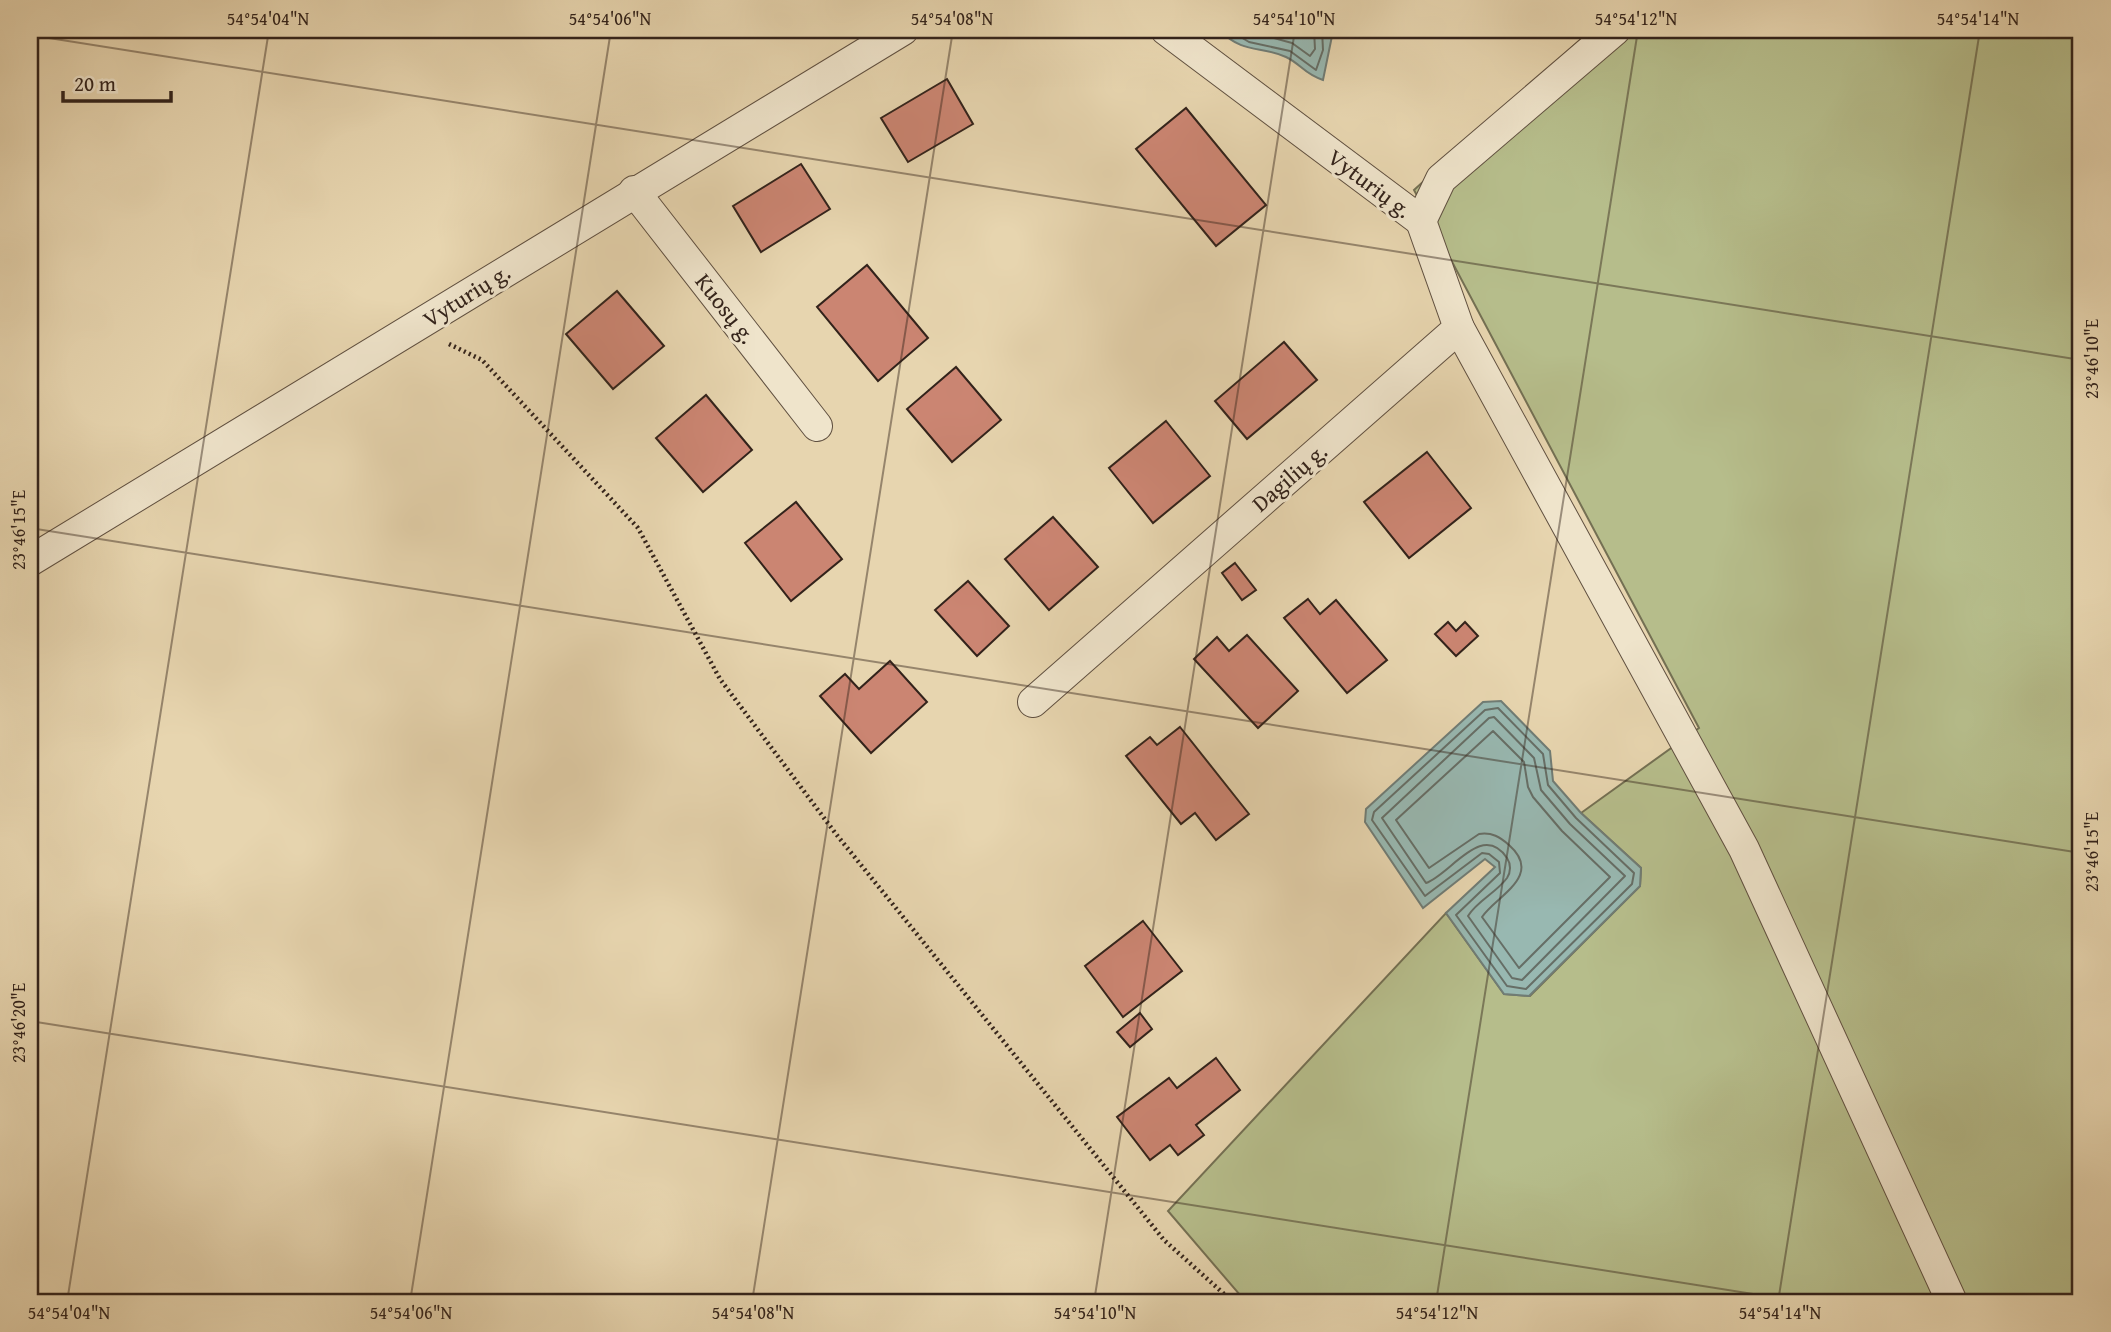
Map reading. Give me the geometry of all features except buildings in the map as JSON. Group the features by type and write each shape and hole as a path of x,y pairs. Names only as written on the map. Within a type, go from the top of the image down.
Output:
{"street":[{"name":"Vyturių g.","path":"30,561 903,30"},
{"name":"Vyturių g.","path":"1166,30 1420,221 1441,179 1615,30"},
{"name":"Kuosų g.","path":"635,191 817,426"},
{"path":"1420,221 1459,328 1744,849 1952,1302"},
{"name":"Dagilių g.","path":"1033,702 1459,328"}],"path":[{"path":"413,328 482,359 638,528 720,679 836,834 1164,1240 1234,1302"}],"green space":[{"path":"1591,30 2081,30 2081,1302 1246,1302 1168,1211 1446,913 1504,994 1530,996 1640,886 1641,868 1581,813 1699,728 1414,190"}],"water":[{"path":"1219,30 1327,30 1332,36 1323,80 1286,57 1237,43"},
{"path":"1501,701 1550,751 1553,781 1581,813 1641,868 1640,886 1529,996 1504,994 1446,913 1495,867 1485,859 1423,908 1365,822 1366,809 1483,702"}]}
